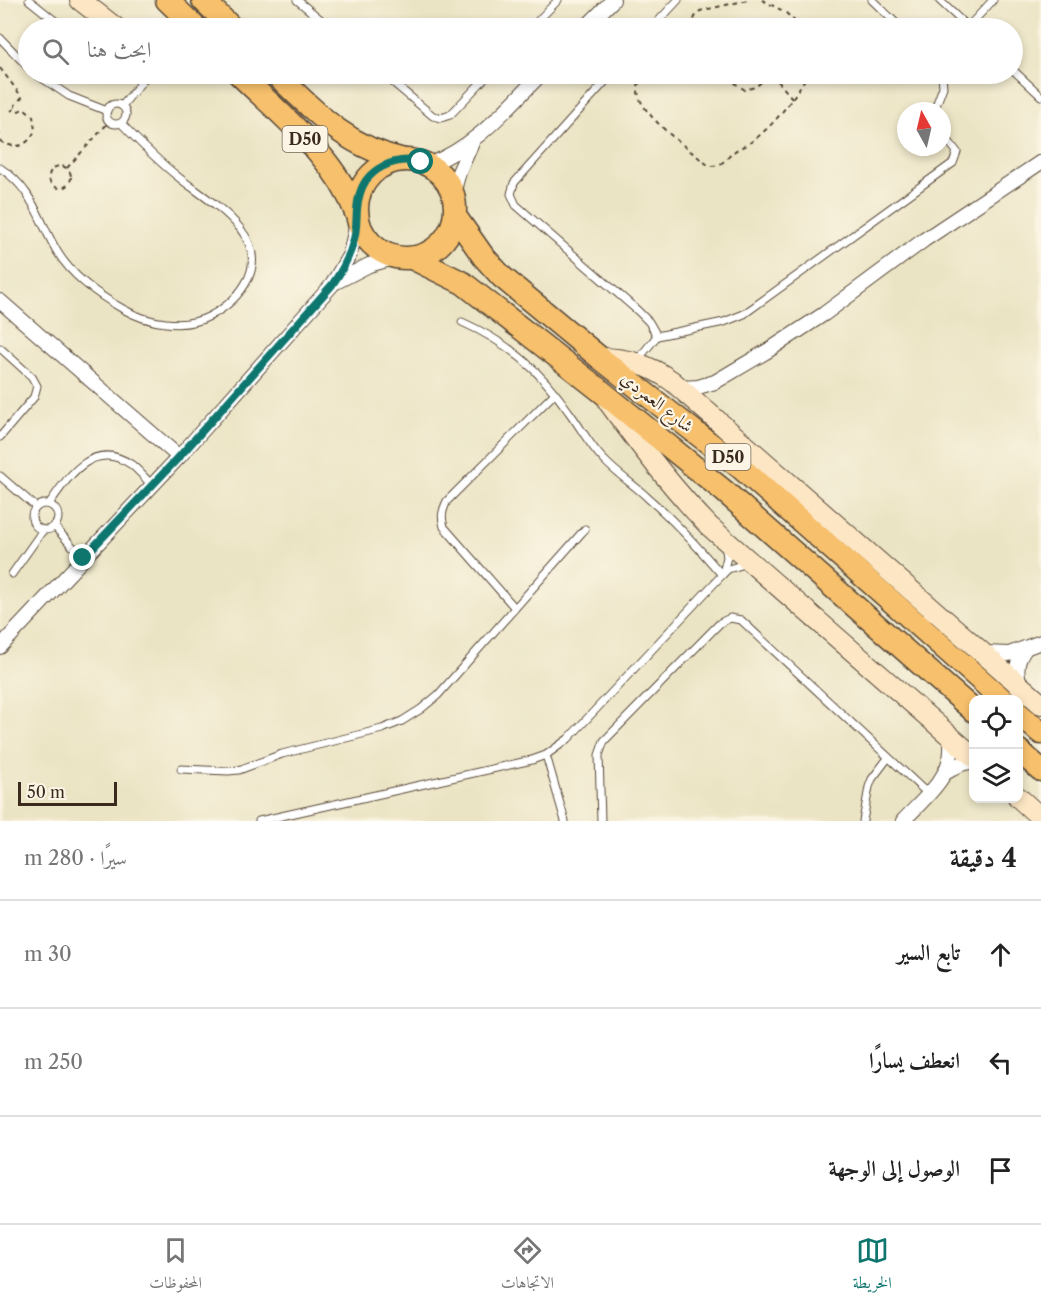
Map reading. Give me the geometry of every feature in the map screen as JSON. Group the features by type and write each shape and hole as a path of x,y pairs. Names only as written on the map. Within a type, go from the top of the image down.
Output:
{"main road":[{"path":"167,0 186,18"},
{"path":"203,0 221,15"},
{"name":"D50","path":"249,84 325,159 347,191 358,217"},
{"name":"D50","path":"286,84 338,131 377,152 406,160"},
{"path":"406,160 428,165 443,177 453,194 455,216 449,233 437,247 421,256 404,257 379,250 361,228 358,217 359,195 369,177 386,165 406,160"},
{"name":"شارع العمردي","path":"455,216 483,256 502,277 600,358 741,468 998,695"},
{"name":"شارع العمردي","path":"404,257 463,283 601,391 724,492 969,707"},
{"path":"1023,717 1041,733"},
{"path":"1023,754 1041,770"}],"street":[{"path":"80,0 103,18"},
{"path":"595,18 613,0"},
{"path":"428,165 456,153 473,141 531,84"},
{"path":"453,194 463,162 473,141"},
{"path":"681,388 698,387 715,382 770,350 924,240 1041,162"},
{"path":"0,647 179,457 332,285 350,254 358,217"},
{"path":"332,285 356,270 404,257"},
{"path":"0,301 179,457"},
{"path":"600,358 636,362 661,373 681,388 1041,704"},
{"path":"707,411 707,396 715,382"},
{"path":"601,391 682,497 724,539 969,754"},
{"path":"985,653 1001,655 1041,642"},
{"path":"1022,687 1017,676 1017,664 1025,649"},
{"path":"903,821 946,772 951,759 950,737"},
{"path":"946,772 969,761"},
{"path":"1023,802 1041,818"}],"lane":[{"path":"29,0 52,18"},
{"path":"297,0 319,18"},
{"path":"541,18 558,0"},
{"path":"661,18 678,0"},
{"path":"872,0 891,18"},
{"path":"939,0 958,18"},
{"path":"978,18 993,0"},
{"path":"0,38 18,57"},
{"path":"1023,79 1041,96"},
{"path":"51,84 69,96 107,111"},
{"path":"122,106 140,84"},
{"path":"395,84 433,116 441,118 453,112 480,84"},
{"path":"603,84 514,183 511,195 516,205 638,310 649,322 657,336"},
{"path":"937,102 943,84"},
{"path":"113,105 122,106 126,115 121,123 109,122 106,117 107,111 113,105"},
{"path":"0,168 20,184 32,200 56,251 78,277 108,300 144,318 183,324 198,322 224,307 244,287 250,274 252,261 248,237 233,220 156,158 121,123"},
{"path":"636,362 657,336 724,322 738,317 753,307 954,163 957,152 951,144"},
{"path":"462,322 488,334 533,368 555,393 604,460 651,500 698,547 722,575"},
{"path":"0,348 32,377 37,386 34,397 0,437"},
{"path":"515,608 444,527 441,518 442,509 447,501 555,393"},
{"path":"49,504 76,468 86,461 98,458 110,457 122,460 132,465 152,485"},
{"path":"0,476 36,507"},
{"path":"12,574 43,530 54,526 58,520 55,508 49,504 36,507 31,518 33,524 43,530"},
{"path":"54,526 83,558"},
{"path":"181,770 239,770 282,754 382,729 402,721 438,695 585,529"},
{"path":"722,575 727,557 724,539"},
{"path":"259,821 546,755 568,739 722,575 736,565 753,564"},
{"path":"601,821 599,754 604,741 720,623 730,618 741,620 928,794"},
{"path":"546,755 565,821"},
{"path":"862,821 872,779 888,758"}],"path":[{"path":"695,18 700,11 748,0"},
{"path":"762,0 773,4 791,18"},
{"path":"0,68 22,97 11,111"},
{"path":"639,84 638,90 645,108 654,119 711,166 718,166 735,151 752,142 774,122 801,84"},
{"path":"736,84 746,90 758,84"},
{"path":"780,84 792,98"},
{"path":"0,141 14,147 27,143 32,137 35,130 33,116 24,108 19,111 15,108"},
{"path":"67,168 109,122"},
{"path":"62,166 67,168 70,173 69,184 65,187 54,186 50,182 52,171 62,166"}],"route":[{"path":"83,558 179,457 332,285 345,265 354,243 359,195 369,177 395,161 421,162"}]}
